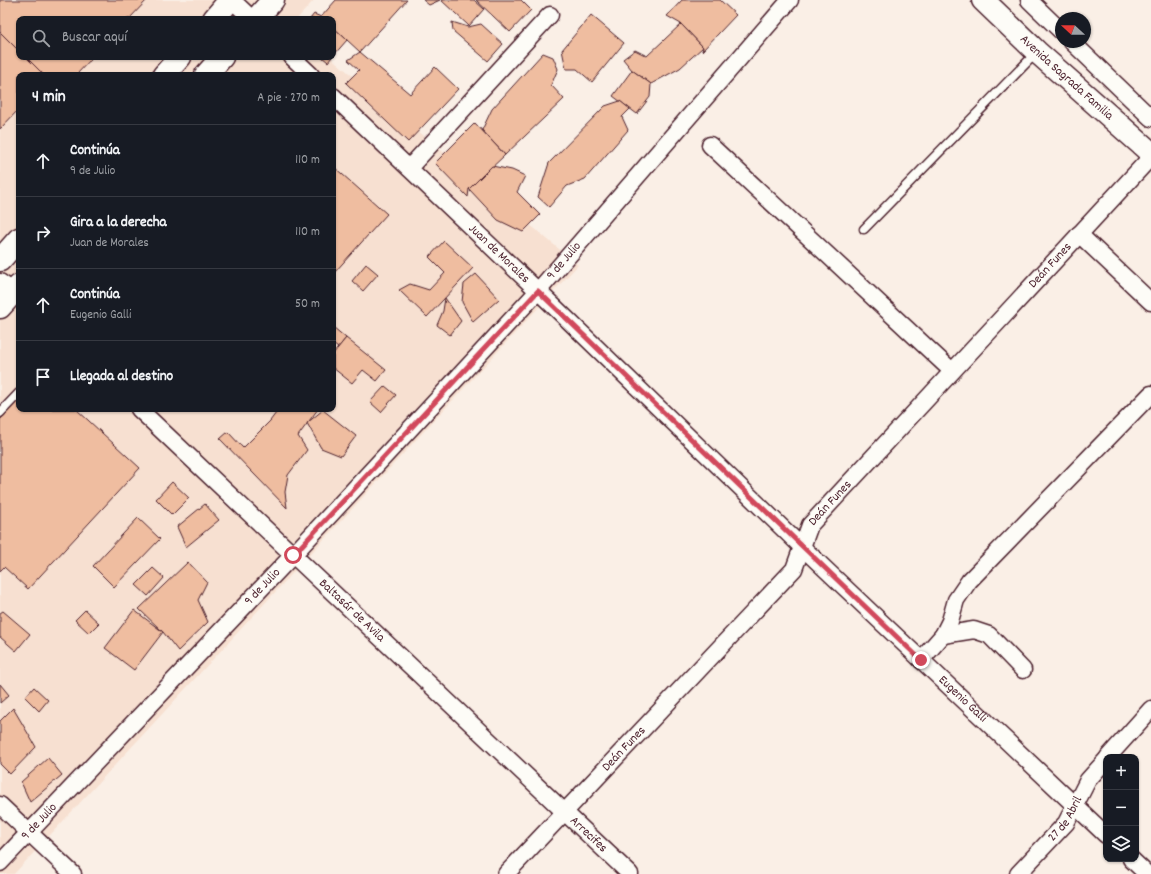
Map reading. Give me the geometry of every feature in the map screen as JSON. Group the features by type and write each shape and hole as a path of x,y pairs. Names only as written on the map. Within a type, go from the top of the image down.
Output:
{"main road":[{"path":"217,16 231,0"},
{"path":"259,16 272,0"},
{"name":"Avenida Sagrada Familia","path":"983,0 1037,52 1151,153"},
{"path":"167,72 177,60"},
{"path":"209,72 219,60"},
{"path":"0,260 16,242"},
{"path":"0,307 13,289"}],"street":[{"path":"231,0 249,16"},
{"name":"9 de Julio","path":"0,863 293,555 538,291 790,0"},
{"path":"1029,0 1055,25"},
{"path":"409,168 550,15"},
{"path":"1078,48 1151,118"},
{"path":"295,60 308,72"},
{"name":"Juan de Morales","path":"336,99 538,291 802,546"},
{"path":"710,145 952,371"},
{"name":"Deán Funes","path":"506,874 794,568 810,525 1151,157"},
{"path":"1079,234 1151,302"},
{"path":"921,660 943,635 950,621 956,600 969,581 1151,394"},
{"name":"Baltasár de Avila","path":"142,412 565,813"},
{"name":"Eugenio Galli","path":"802,546 1103,832"},
{"path":"943,635 974,630 989,635 1023,670"},
{"path":"1111,754 1151,709"},
{"name":"27 de Abril","path":"1018,874 1066,823 1088,780 1103,763"},
{"path":"0,805 73,874"},
{"name":"Arrecifes","path":"565,813 630,874"},
{"path":"1134,862 1146,874"}],"lane":[{"path":"864,229 1037,52"},
{"path":"0,413 16,396"}],"shaded area":[{"path":"0,0 314,0 300,16 16,16 16,60 334,60 578,265 14,874 0,874"}],"building":[{"path":"0,0 147,0 132,16 16,16 16,48 0,32"},
{"path":"336,0 407,0 360,52 336,30 336,16 322,16"},
{"path":"423,0 440,0 429,5"},
{"path":"441,0 474,0 484,9 469,26"},
{"path":"476,0 521,0 531,10 510,32"},
{"path":"682,0 720,0 736,15 702,51 703,47 681,24 667,16"},
{"path":"591,15 624,43 592,82 577,69 566,69 562,50"},
{"path":"452,22 468,27 481,24 503,44 488,61 453,31"},
{"path":"681,24 703,47 680,68 651,84 632,70 623,59 635,50 647,56"},
{"path":"336,30 347,40 336,53"},
{"path":"0,32 16,48 16,60 29,60 41,72 16,72 16,112 0,129"},
{"path":"360,52 410,94 435,67 458,89 408,142 346,83 359,70 348,60"},
{"path":"543,53 553,57 558,69 551,85 564,99 505,155 482,130 492,109"},
{"path":"29,60 90,60 79,72 41,72"},
{"path":"632,70 651,84 650,97 637,114 613,96"},
{"path":"620,101 630,109 622,117 628,130 585,179 567,186 549,207 538,197 549,163 605,106"},
{"path":"475,123 505,155 469,189 468,197 435,163"},
{"path":"492,166 512,170 525,176 517,192 540,215 523,232 498,220 469,189"},
{"path":"336,169 387,214 336,271"},
{"path":"444,241 473,268 427,317 399,290 410,284 429,290 445,273 429,257"},
{"path":"366,264 378,274 363,291 352,281"},
{"path":"476,274 499,299 473,322 462,302 464,284"},
{"path":"445,298 461,321 450,335 437,325 443,311"},
{"path":"336,330 346,338 338,348 336,346"},
{"path":"346,338 386,370 377,381 363,370 352,383 336,370 336,350"},
{"path":"385,386 396,395 381,412 370,402"},
{"path":"16,402 16,412 79,412 140,468 28,589 4,567 0,571 0,420"},
{"path":"277,412 316,412 298,436 307,450 288,475 285,492 287,508 220,439 228,432 243,448 270,421"},
{"path":"321,412 326,412 356,436 341,456 321,448 307,423"},
{"path":"172,482 189,498 172,515 156,499"},
{"path":"205,504 219,520 186,547 177,527"},
{"path":"138,518 160,539 114,587 93,566"},
{"path":"188,562 207,582 198,600 208,622 178,651 163,632 139,609"},
{"path":"153,568 164,578 148,596 136,585"},
{"path":"85,610 99,623 89,633 75,620"},
{"path":"134,610 163,632 134,670 105,648"},
{"path":"3,611 30,634 16,651 0,637 0,613"},
{"path":"0,684 9,695 0,703"},
{"path":"34,687 48,700 39,711 25,697"},
{"path":"13,708 36,747 10,774 0,764 0,721"},
{"path":"48,758 62,775 30,802 21,782"}],"route":[{"path":"293,555 538,291 921,660"}]}
